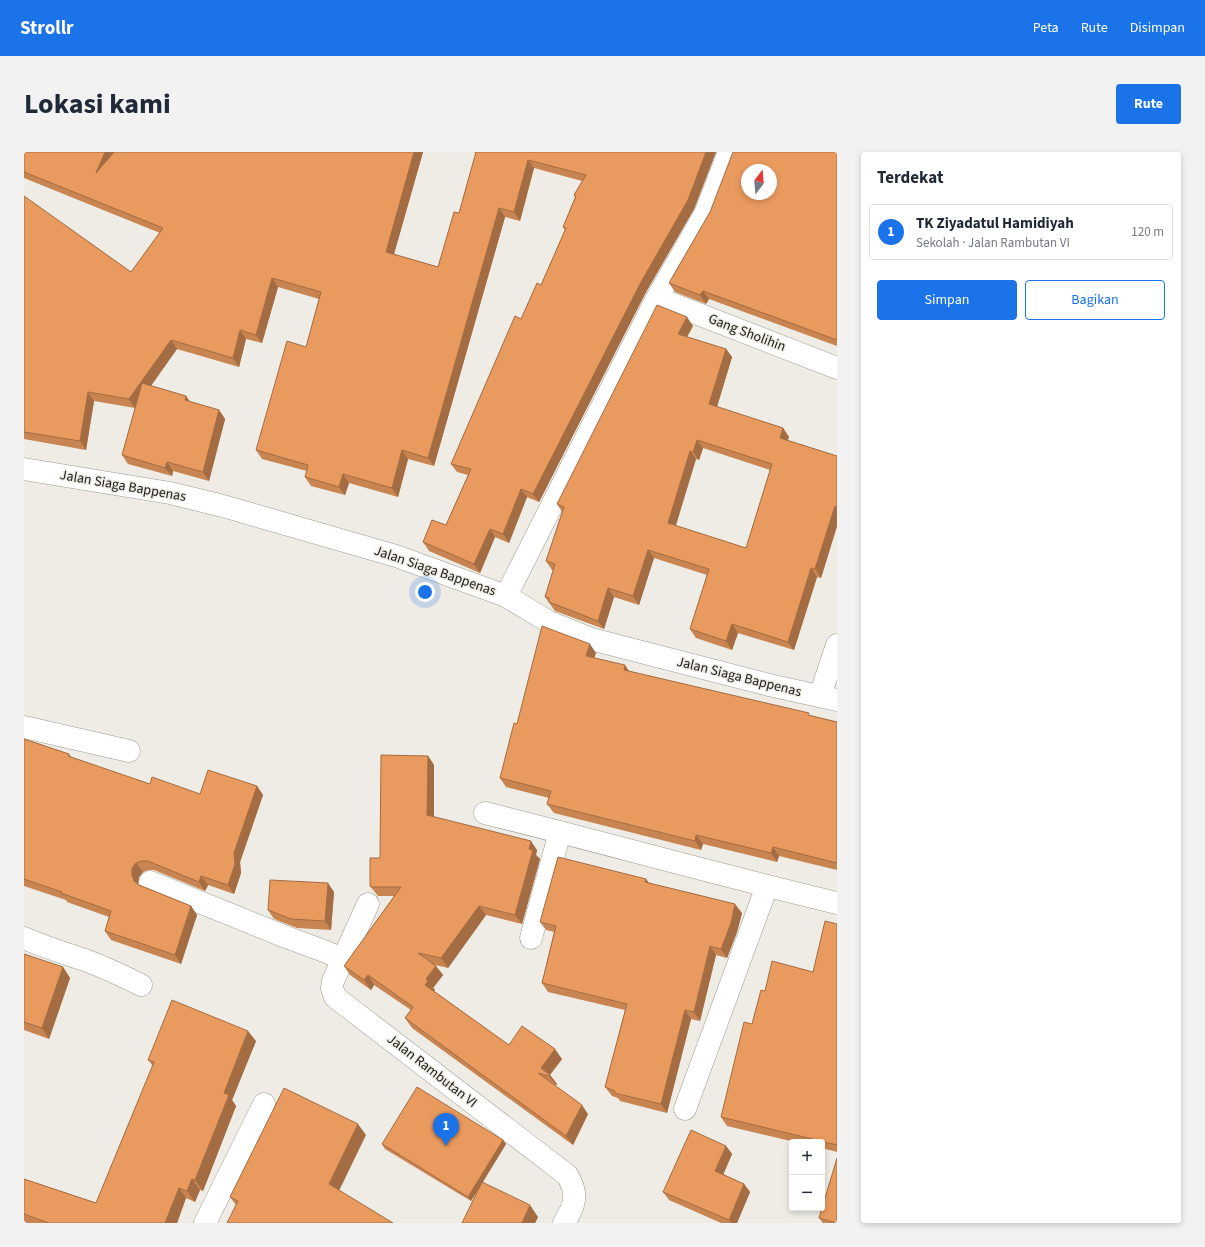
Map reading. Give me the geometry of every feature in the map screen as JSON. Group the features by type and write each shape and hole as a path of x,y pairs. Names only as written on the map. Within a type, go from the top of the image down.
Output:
{"street":[{"path":"506,596 657,298 704,214 729,152"},
{"name":"Gang Sholihin","path":"657,298 837,368"},
{"name":"Jalan Siaga Bappenas","path":"24,469 170,492 223,506 396,556 506,596 549,622 591,639 769,685 828,698"},
{"path":"828,698 837,645"},
{"path":"24,727 129,751"},
{"path":"484,813 837,903"},
{"path":"531,938 560,832"},
{"path":"150,882 342,959"},
{"path":"685,1109 767,886"},
{"name":"Jalan Rambutan VI","path":"368,904 333,981 333,992 335,997 568,1175 575,1191 570,1214 564,1223"},
{"path":"24,938 43,947 86,960 141,985"},
{"path":"205,1223 264,1104"}],"building":[{"path":"24,152 105,152 96,173 114,152 414,152 386,252 438,267 454,212 459,213 476,152 706,152 688,200 640,284 533,494 521,489 503,534 490,529 474,564 423,542 432,520 446,525 471,469 451,464 515,316 521,319 537,283 541,285 566,228 563,227 576,196 574,195 586,175 528,160 514,212 499,208 428,458 402,450 392,488 343,474 339,487 305,477 308,465 256,450 287,341 306,347 321,292 272,278 256,335 240,330 233,358 171,340 129,399 88,392 80,441 24,432 24,196 131,272 163,228 24,172"},
{"path":"733,152 837,152 837,340 703,291 700,295 669,283 710,212"},
{"path":"657,305 687,317 678,334 726,349 709,404 783,428 780,438 837,456 837,507 835,506 815,569 811,568 788,642 732,624 726,641 690,629 709,569 648,550 633,596 608,588 598,621 549,602 549,598 545,597 555,564 546,561 564,507 557,504","holes":["697,440 772,464 746,548 668,523 690,451 693,452"]},
{"path":"142,383 186,396 185,400 219,410 203,472 167,462 165,468 122,455"},
{"path":"542,626 590,644 586,656 625,665 624,670 809,713 808,715 837,722 837,863 773,847 771,853 696,835 695,841 547,804 551,791 500,778 514,723 517,724"},
{"path":"24,739 69,754 68,756 150,784 152,777 200,794 208,770 257,786 234,853 235,864 228,885 201,876 199,882 148,861 136,863 132,868 134,881 139,885 191,906 175,955 105,931 111,911 24,879"},
{"path":"381,755 428,756 427,815 531,841 529,849 533,850 515,915 479,906 441,958 418,953 436,966 426,979 428,981 425,985 509,1045 522,1026 555,1049 541,1068 550,1075 538,1073 582,1105 566,1136 405,1018 413,1007 368,975 364,980 344,966 401,887 370,886 370,858 380,858"},
{"path":"558,857 646,879 645,882 735,904 731,923 721,949 710,946 694,1012 685,1010 661,1104 614,1093 615,1091 605,1087 627,1004 542,983 556,926 540,922"},
{"path":"270,880 328,883 325,921 291,919 268,910"},
{"path":"825,921 837,924 837,1145 825,1142 825,1139 812,1139 721,1117 744,1022 752,1024 761,990 765,991 772,961 813,972"},
{"path":"24,954 63,967 42,1028 24,1022"},
{"path":"172,1000 248,1031 224,1093 229,1095 195,1180 192,1179 187,1191 179,1188 165,1223 49,1223 24,1214 24,1179 96,1203 154,1062 148,1060"},
{"path":"417,1087 503,1140 468,1197 382,1144"},
{"path":"284,1088 358,1124 329,1184 393,1223 227,1223 238,1201 230,1197"},
{"path":"691,1130 726,1146 715,1171 744,1184 729,1220 663,1192"},
{"path":"837,1158 837,1223 819,1218 821,1211 825,1211 825,1198"},
{"path":"482,1182 530,1205 522,1223 462,1223"}],"place":[{"name":"TK Ziyadatul Hamidiyah","path":"446,1146"}]}
